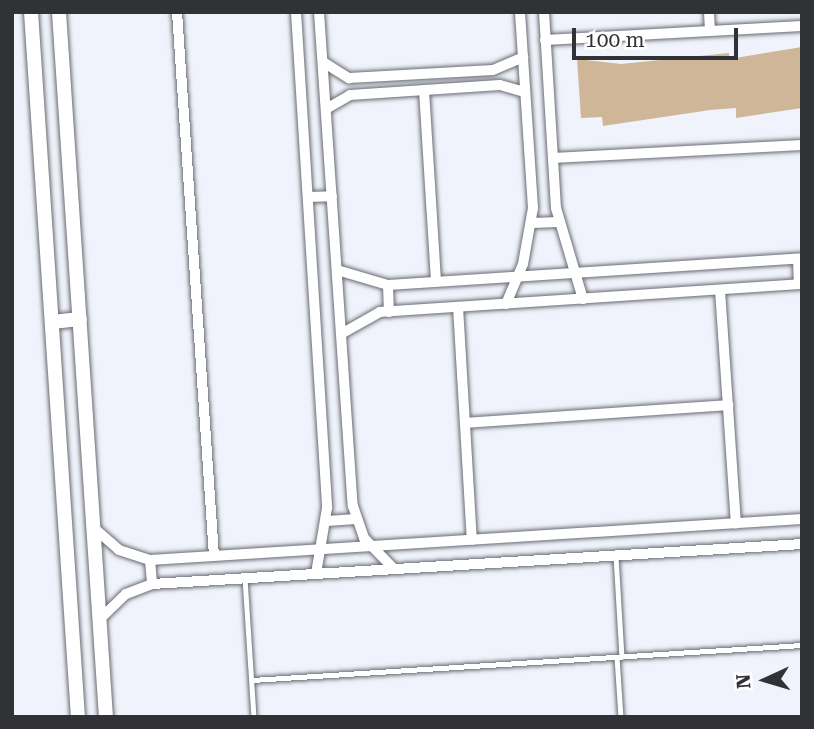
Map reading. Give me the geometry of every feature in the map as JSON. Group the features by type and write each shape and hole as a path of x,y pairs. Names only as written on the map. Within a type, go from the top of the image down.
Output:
{"street":[{"path":"31,12 78,717"},
{"path":"60,12 106,717"},
{"path":"177,12 214,556"},
{"path":"296,12 327,521 316,574"},
{"path":"319,12 356,519 369,546 394,569"},
{"path":"506,304 519,277 532,223 520,12"},
{"path":"544,12 558,222 572,274 583,299"},
{"path":"709,12 710,31"},
{"path":"545,40 802,26"},
{"path":"323,62 349,78 493,70 523,57"},
{"path":"493,70 494,86"},
{"path":"349,78 350,95"},
{"path":"326,109 350,95 494,86 525,92"},
{"path":"424,90 436,282"},
{"path":"553,158 802,145"},
{"path":"308,197 332,196"},
{"path":"532,223 558,222"},
{"path":"337,270 388,285 800,259 801,284 389,312 363,318 341,334"},
{"path":"388,285 389,312"},
{"path":"720,290 736,523"},
{"path":"458,307 472,540"},
{"path":"52,322 80,319"},
{"path":"465,423 728,405"},
{"path":"327,521 356,519"},
{"path":"94,528 118,550 150,560 802,519"},
{"path":"100,619 119,599 152,584 802,544"},
{"path":"150,560 152,584"}],"lane":[{"path":"616,556 621,717"},
{"path":"244,578 254,717"},
{"path":"252,680 802,645"}],"building":[{"path":"802,47 802,108 736,118 736,108 710,110 603,126 602,117 581,118 577,59 621,64 729,53 729,59"}]}
